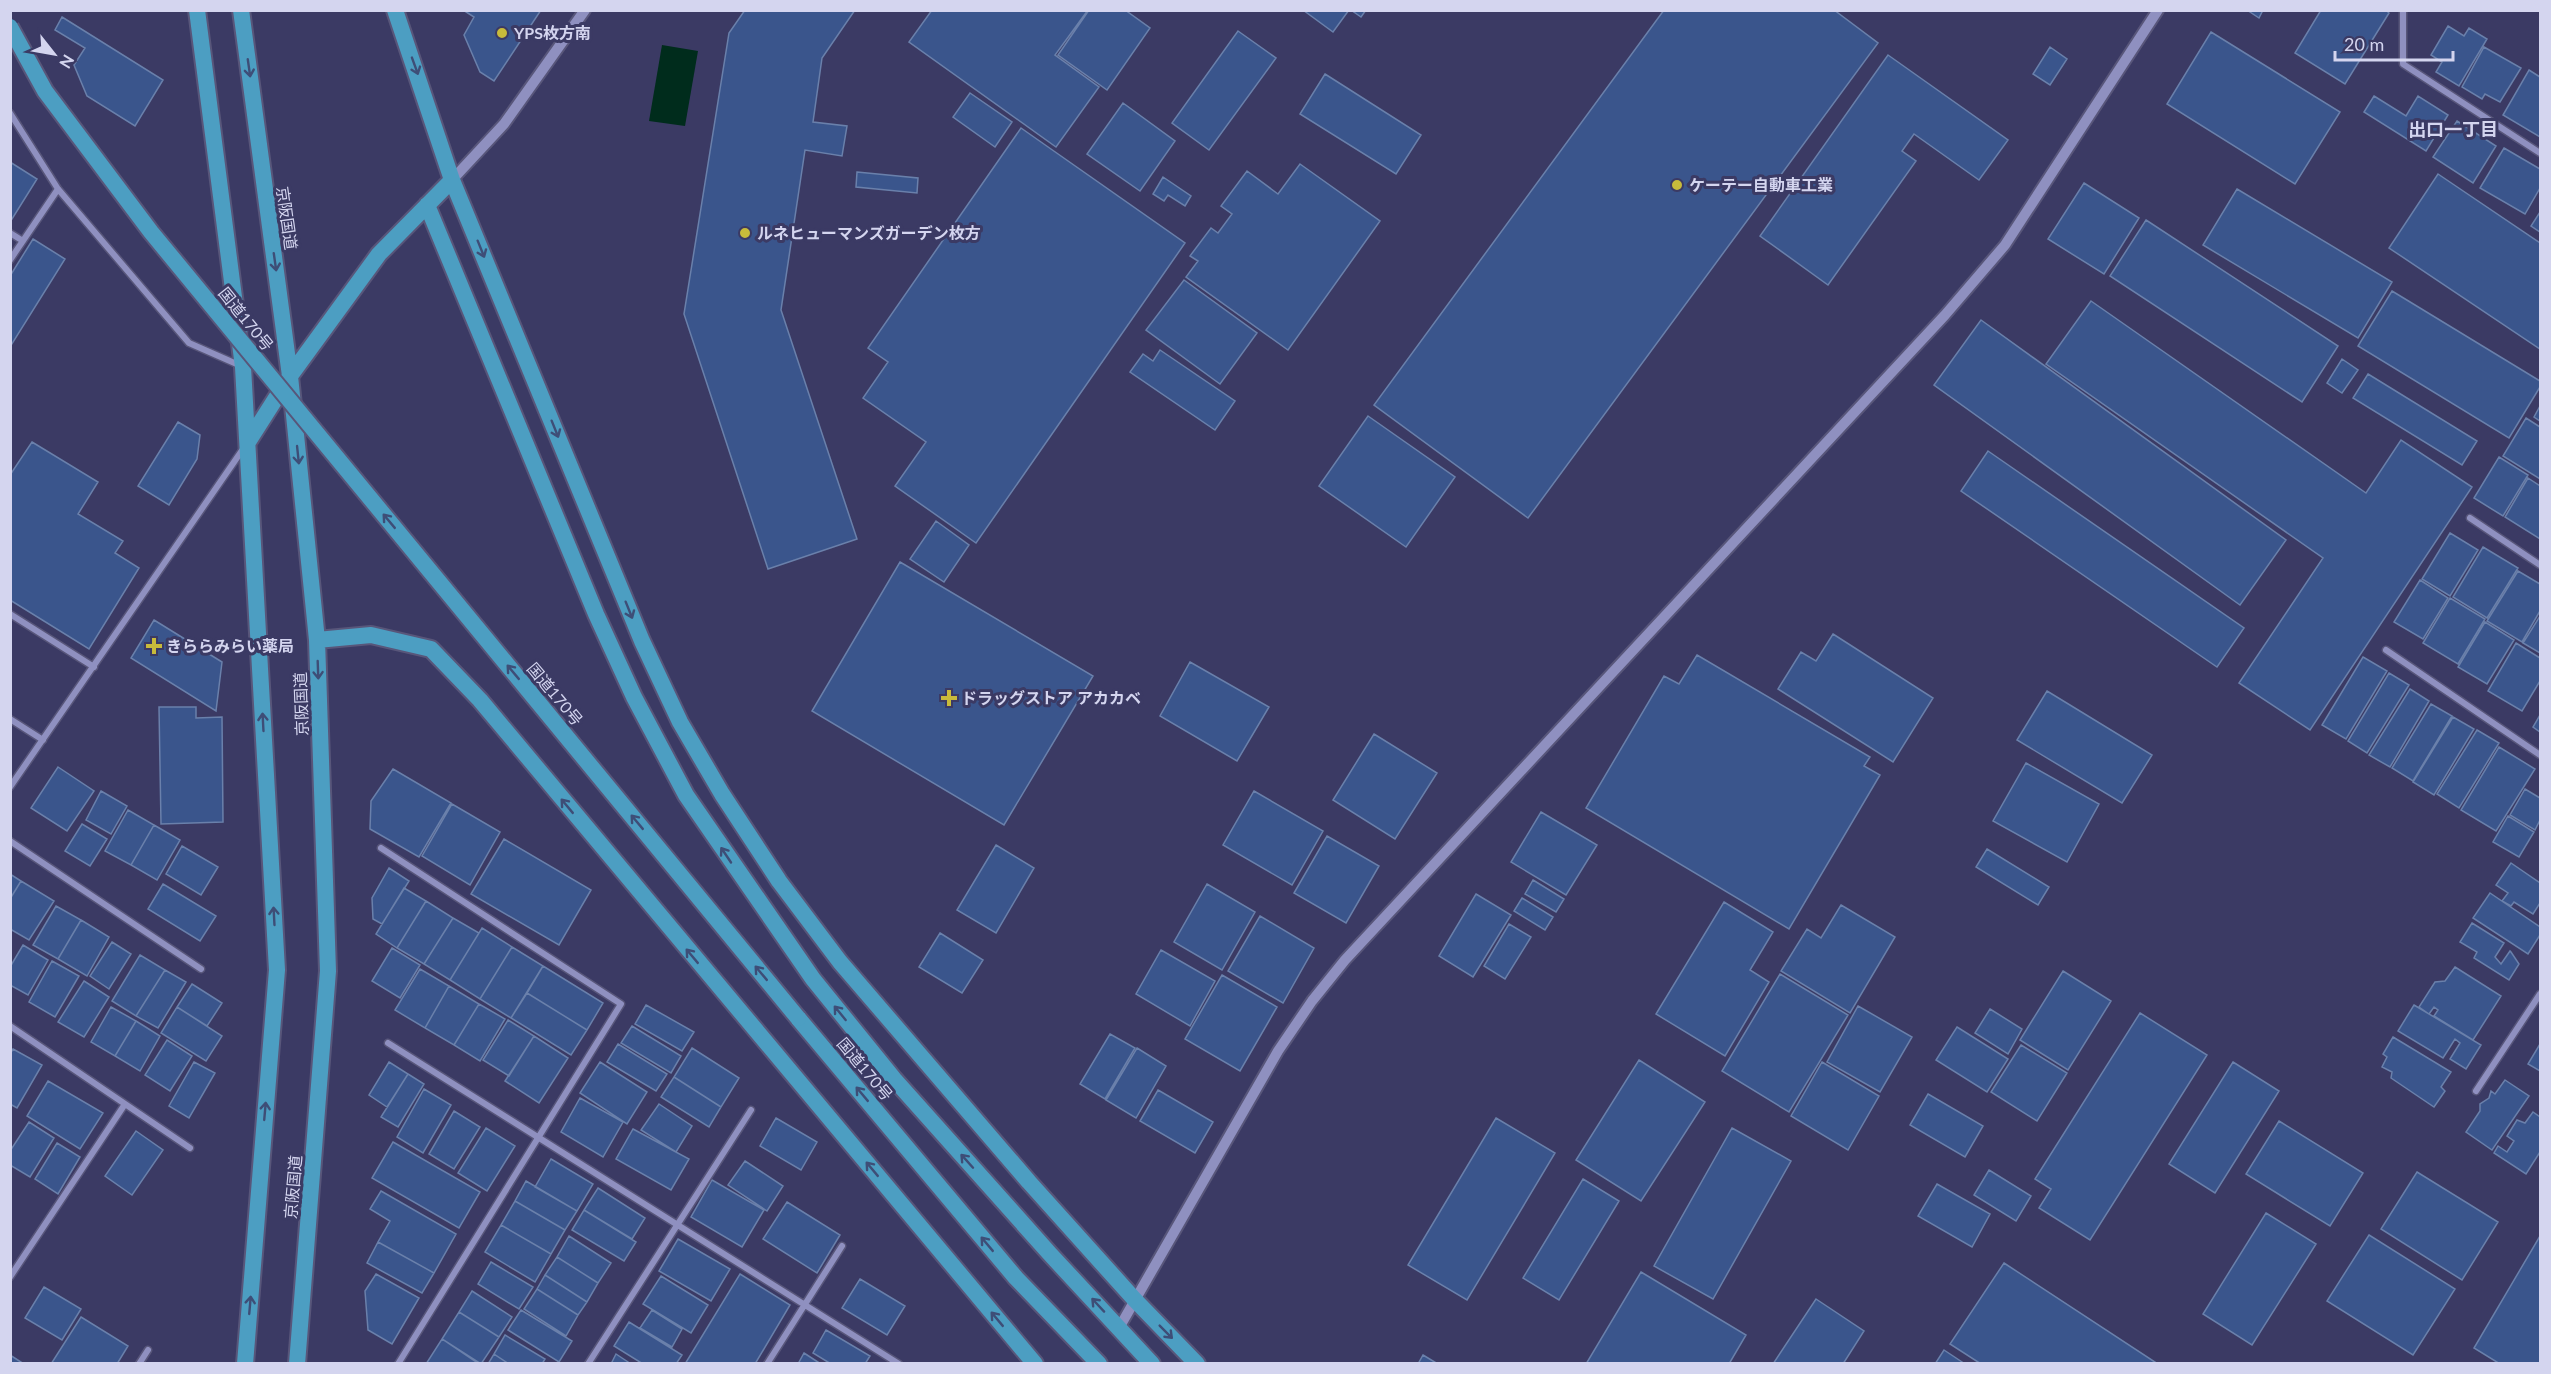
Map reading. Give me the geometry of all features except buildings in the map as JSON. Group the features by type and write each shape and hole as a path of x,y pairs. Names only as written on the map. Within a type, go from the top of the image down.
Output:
{"highway":[{"name":"京阪国道","path":"197,10 243,367 277,970 245,1364"},
{"name":"京阪国道","path":"241,10 290,376 316,640 328,971 297,1364"},
{"path":"395,10 452,180 642,641 680,722 722,794 779,881 840,962 1029,1182 1135,1300 1197,1364"},
{"name":"国道170号","path":"10,27 45,91 151,232 798,1018 1016,1278 1099,1364"},
{"path":"248,442 290,376 379,254 452,180"},
{"path":"427,205 596,614 634,697 686,795 813,979 879,1061 1050,1254 1152,1364"},
{"path":"316,640 371,635 431,649 480,700 1035,1364"}],"street":[{"path":"452,180 504,124 585,10"},
{"path":"1119,1328 1278,1051 1312,1001 1345,960 1945,315 2005,245 2158,10"},
{"path":"2403,10 2403,64 2541,153"},
{"path":"10,113 58,189 189,343 243,367"},
{"path":"10,260 58,189"},
{"path":"10,233 23,241"},
{"path":"10,787 248,442"},
{"path":"2470,518 2541,565"},
{"path":"10,614 94,667"},
{"path":"2386,650 2541,755"},
{"path":"10,719 43,740"},
{"path":"10,841 201,969"},
{"path":"381,848 621,1004 398,1364"},
{"path":"2476,1091 2541,994"},
{"path":"10,1026 190,1148"},
{"path":"388,1043 899,1364"},
{"path":"10,1277 125,1104"},
{"path":"588,1364 751,1110"},
{"path":"767,1364 842,1246"},
{"path":"139,1364 148,1350"}],"shaded area":[{"path":"662,45 698,51 685,126 649,121"}],"place":[{"name":"YPS枚方南","path":"502,33"},
{"name":"ケーテー自動車工業","path":"1677,185"},
{"name":"ルネヒューマンズガーデン枚方","path":"745,233"},
{"name":"きららみらい薬局","path":"154,646"},
{"name":"ドラッグストア アカカベ","path":"949,698"}],"district":[{"name":"出口一丁目","path":"2453,130"}]}
